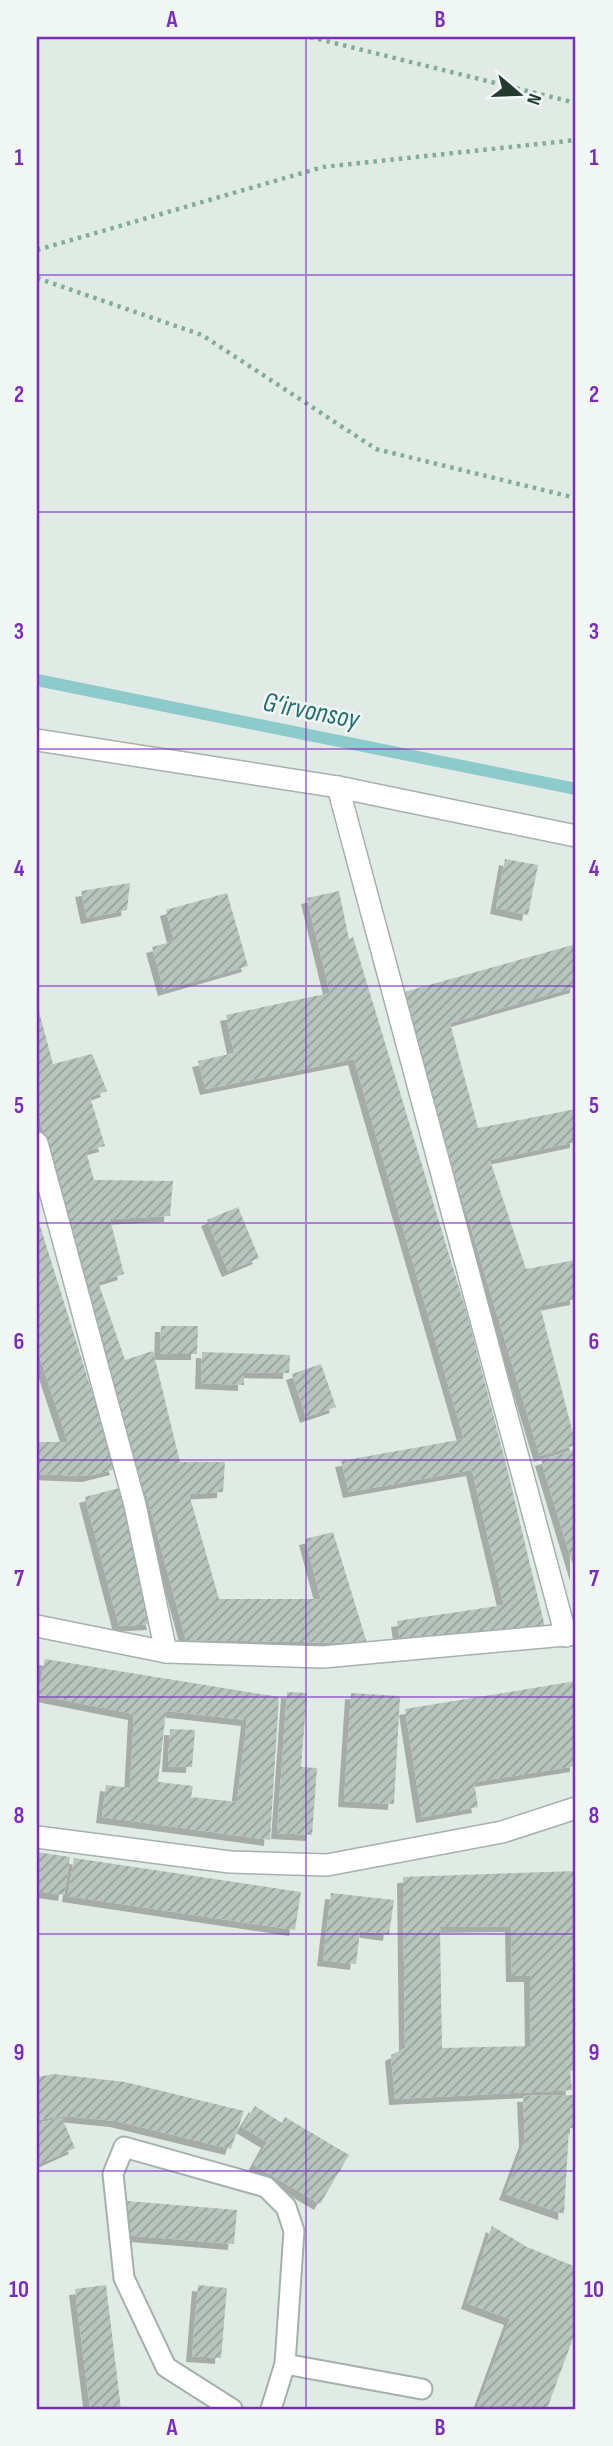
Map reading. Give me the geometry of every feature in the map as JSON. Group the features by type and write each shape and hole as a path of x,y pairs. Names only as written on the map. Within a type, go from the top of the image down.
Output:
{"street":[{"path":"37,740 338,786 576,836"},
{"path":"37,1626 166,1652 323,1657 571,1635 338,786"},
{"path":"37,1143 135,1506 166,1652"},
{"path":"37,1837 230,1862 327,1865 502,1832 576,1808"}],"lane":[{"path":"232,2409 166,2367 124,2278 113,2174 124,2147 266,2187 286,2207 294,2231 285,2364 271,2409"},
{"path":"285,2364 422,2389"}],"path":[{"path":"310,37 576,103"},
{"path":"37,250 323,167 576,140"},
{"path":"37,278 202,335 376,449 576,498"}],"building":[{"path":"505,859 538,865 528,915 496,908"},
{"path":"130,883 127,910 87,918 81,891"},
{"path":"339,891 349,939 353,937 467,1314 545,1627 401,1648 397,1621 504,1605 472,1470 349,1492 341,1461 464,1439 354,1059 206,1089 198,1061 234,1053 226,1015 330,993 307,898"},
{"path":"227,893 248,966 164,990 152,947 174,941 166,910"},
{"path":"576,944 576,987 450,1023 478,1128 576,1109 576,1142 490,1160 526,1269 576,1260 576,1299 540,1306 576,1445 540,1456 452,1165 404,992"},
{"path":"37,1004 53,1064 92,1054 107,1091 90,1097 105,1146 86,1151 94,1180 173,1181 170,1216 110,1219 124,1274 98,1282 125,1360 153,1351 180,1462 225,1462 223,1492 189,1494 219,1599 321,1599 305,1539 333,1532 367,1643 186,1640 147,1496 142,1496 103,1365 37,1107"},
{"path":"238,1207 259,1258 228,1271 207,1220"},
{"path":"37,1216 116,1469 88,1476 37,1474 37,1442 68,1442 37,1349"},
{"path":"161,1326 198,1326 197,1354 160,1354"},
{"path":"202,1352 290,1355 289,1373 244,1372 244,1385 201,1383"},
{"path":"321,1364 336,1407 306,1417 292,1374"},
{"path":"576,1449 576,1575 541,1460"},
{"path":"119,1488 153,1624 119,1626 85,1497"},
{"path":"45,1659 279,1697 270,1840 102,1817 106,1785 130,1788 134,1714 38,1695","holes":["166,1711 247,1720 237,1802 191,1797 193,1786 158,1782"]},
{"path":"576,1681 576,1766 474,1782 478,1807 422,1817 405,1709"},
{"path":"287,1692 307,1693 301,1767 317,1768 312,1835 277,1833"},
{"path":"351,1693 400,1696 394,1804 344,1801"},
{"path":"170,1729 195,1730 192,1767 168,1766"},
{"path":"37,1852 70,1857 64,1895 37,1891"},
{"path":"74,1858 301,1892 295,1930 68,1896"},
{"path":"576,1871 576,2070 570,2071 572,2090 395,2099 391,2055 405,2048 403,1877","holes":["511,1926 512,1976 530,1976 531,2046 442,2048 440,1927"]},
{"path":"331,1893 394,1900 389,1935 360,1931 356,1964 323,1960"},
{"path":"54,2074 125,2082 244,2111 231,2149 116,2121 64,2116 37,2120 37,2077"},
{"path":"576,2095 576,2128 569,2128 564,2214 505,2194 525,2141 523,2096"},
{"path":"255,2106 282,2123 285,2117 349,2155 320,2204 254,2165 267,2142 242,2127"},
{"path":"62,2118 75,2148 37,2165 37,2123"},
{"path":"127,2201 237,2210 234,2244 124,2235"},
{"path":"492,2226 527,2247 576,2267 576,2330 547,2409 477,2409 510,2319 467,2303"},
{"path":"106,2285 121,2409 90,2409 75,2289"},
{"path":"198,2285 227,2288 221,2358 192,2356"}],"waterway":[{"name":"G‘irvonsoy","path":"37,680 576,789"}]}
